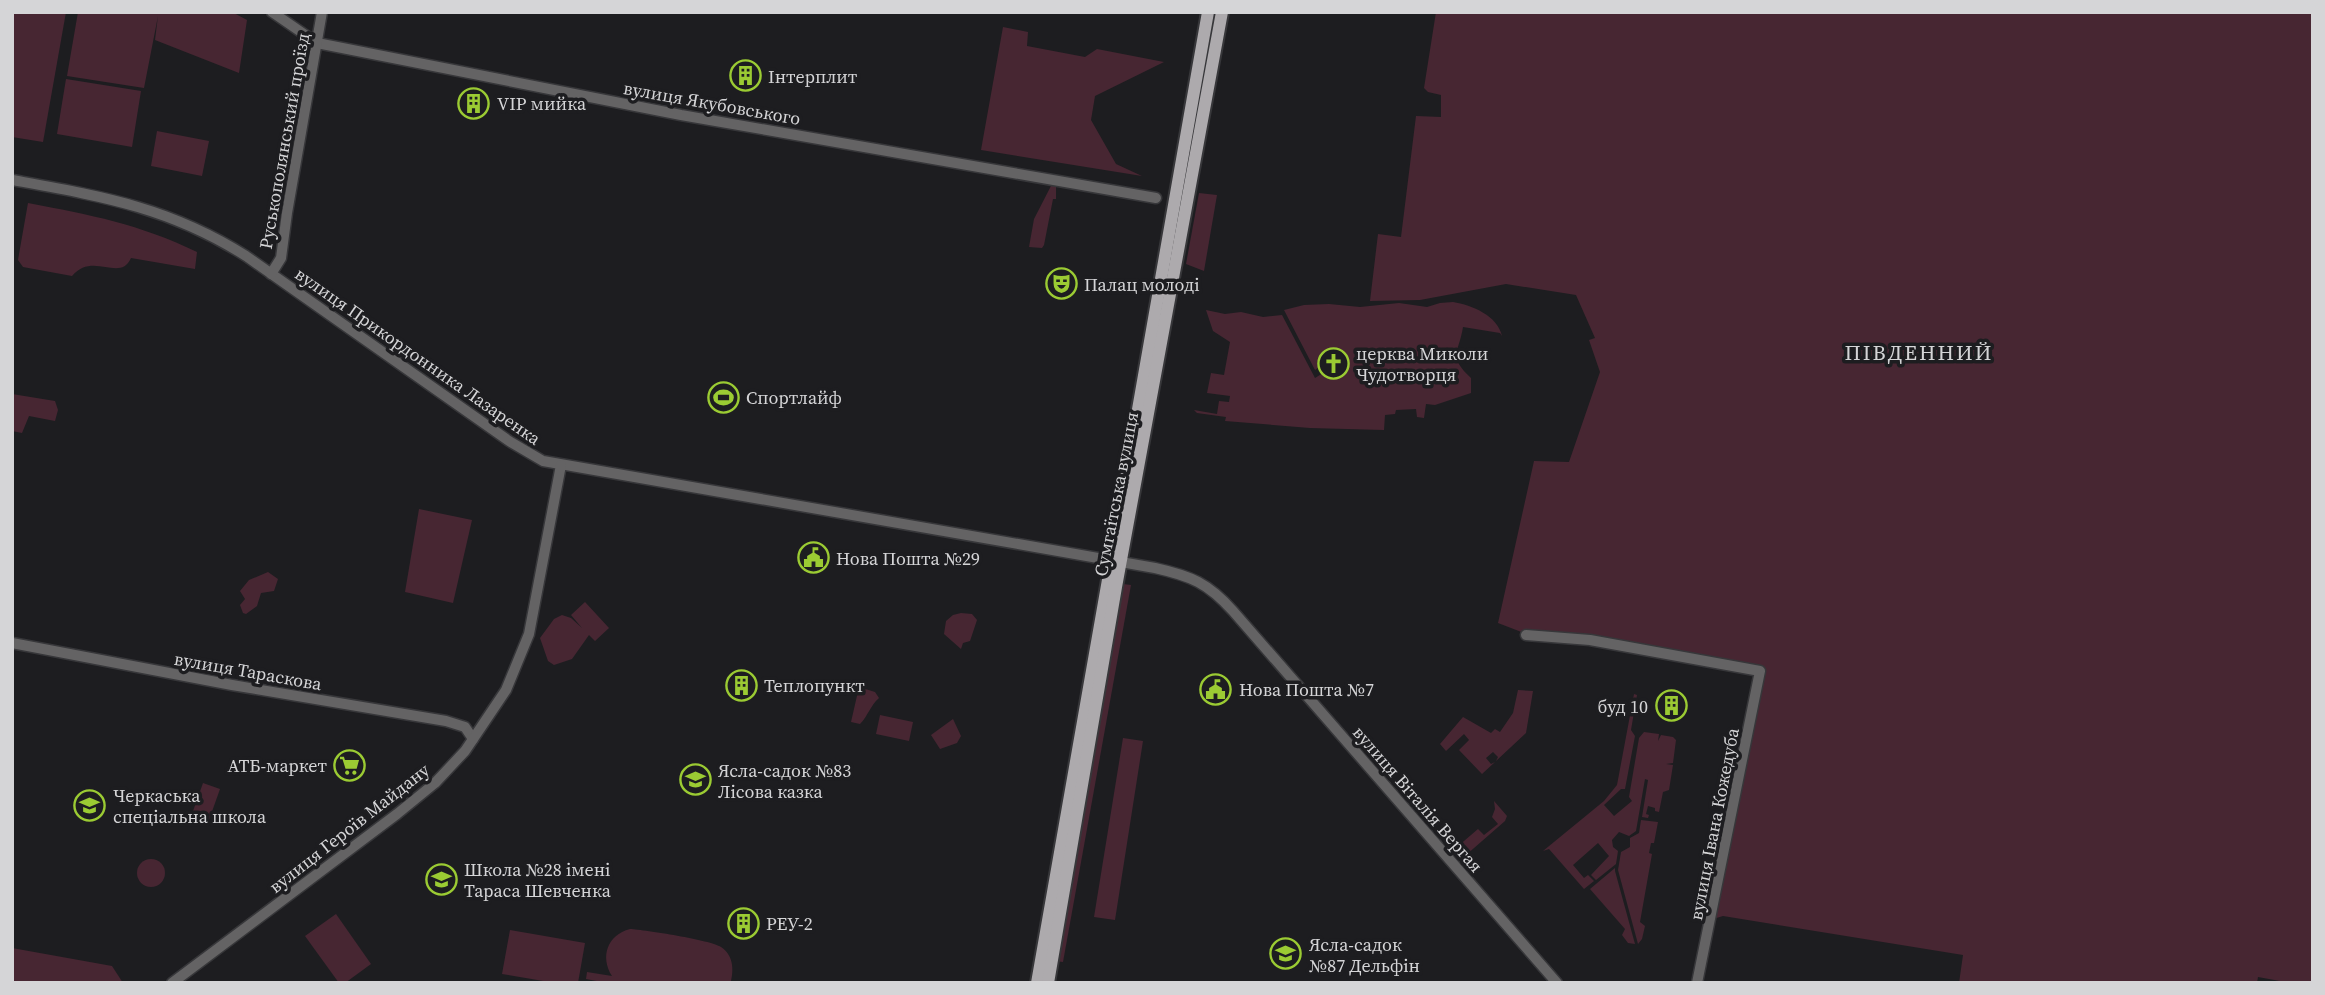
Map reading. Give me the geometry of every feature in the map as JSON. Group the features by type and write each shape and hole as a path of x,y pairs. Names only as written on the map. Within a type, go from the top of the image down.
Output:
{"main road":[{"name":"Сумгаїтська вулиця","path":"1048,983 1208,12"},
{"name":"Сумгаїтська вулиця","path":"1037,983 1222,12"}],"street":[{"name":"вулиця Якубовського","path":"272,12 317,43 681,115 1156,198"},
{"name":"Руськополянський проїзд","path":"271,274 281,258 322,12"},
{"name":"вулиця Прикордонника Лазаренка","path":"12,180 114,199 153,210 218,239 543,461 1117,561"},
{"name":"вулиця Героїв Майдану","path":"172,983 408,806 454,764 473,739 506,690 528,634 561,465"},
{"name":"вулиця Віталія Вергая","path":"1117,561 1181,574 1196,579 1216,593 1557,983"},
{"name":"вулиця Івана Кожедуба","path":"1526,635 1590,640 1760,671 1697,983"},
{"name":"вулиця Тараскова","path":"12,643 209,681 446,721 465,727 473,739"}],"shaded area":[{"path":"12,12 66,12 43,142 12,137"},
{"path":"78,12 232,12 247,20 239,73 155,40 158,16 144,88 67,76"},
{"path":"1436,12 2313,12 2313,983 2291,983 2258,977 2257,983 1959,983 1963,955 1723,916 1710,920 1760,671 1524,633 1498,623 1534,461 1569,462 1600,372 1589,340 1595,338 1576,295 1506,284 1420,300 1370,301 1378,234 1401,237 1416,116 1441,117 1441,95 1428,92 1424,88"},
{"path":"1003,27 1028,32 1027,46 1085,57 1097,49 1164,62 1095,96 1091,120 1116,164 1142,176 981,150"},
{"path":"66,79 141,91 132,147 57,134"},
{"path":"157,131 209,141 202,176 151,166"},
{"path":"1052,184 1056,185 1056,199 1053,199 1044,245 1042,248 1029,247 1034,219"},
{"path":"1199,193 1217,195 1204,271 1186,264"},
{"path":"28,203 114,222 176,242 197,252 195,269 131,258 120,268 89,266 72,276 23,267 18,260"},
{"path":"1453,302 1490,317 1502,336 1500,333 1463,327 1456,354 1459,364 1471,378 1471,393 1435,405 1426,404 1424,418 1417,417 1416,409 1396,410 1395,414 1385,415 1384,430 1310,428 1225,421 1226,417 1197,413 1194,410 1217,414 1219,401 1229,402 1230,396 1207,393 1211,373 1224,375 1230,342 1213,331 1206,310 1225,314 1241,312 1263,317 1282,315 1315,378 1323,373 1327,377 1335,372 1341,374 1348,366 1346,359 1341,351 1331,349 1317,362 1318,368 1315,370 1284,310 1304,305 1360,307 1399,303 1427,307"},
{"path":"12,394 55,401 58,410 55,421 29,416 22,433 12,431"},
{"path":"419,509 472,520 453,603 405,592"},
{"path":"268,572 278,579 274,591 261,593 257,606 246,614 243,613 240,605 245,599 240,591 249,580"},
{"path":"1123,584 1131,585 1063,962 1055,961"},
{"path":"585,602 609,628 595,641 589,635 572,659 554,665 548,661 540,638 554,619 562,615 571,618 582,628 571,615"},
{"path":"961,613 972,614 977,620 970,641 963,643 961,649 944,634 946,621"},
{"path":"859,687 875,692 879,698 860,724 851,722"},
{"path":"1518,690 1533,691 1526,733 1496,761 1498,757 1493,752 1486,758 1491,764 1495,762 1482,774 1459,750 1469,740 1464,734 1446,751 1440,744 1463,717 1491,733 1495,729 1500,732 1513,713"},
{"path":"1634,694 1637,695 1631,730 1635,736 1625,789 1621,789 1604,805 1614,816 1632,801 1629,797 1639,738 1644,732 1659,734 1658,741 1661,735 1676,740 1673,763 1666,764 1673,765 1669,790 1663,792 1659,812 1648,806 1648,818 1642,817 1648,780 1645,779 1636,831 1629,836 1619,832 1612,840 1613,847 1618,851 1616,864 1596,880 1591,875 1609,856 1598,843 1573,865 1584,878 1588,875 1594,881 1584,889 1549,849 1543,851 1604,801 1617,785"},
{"path":"880,715 913,722 909,741 876,734"},
{"path":"953,719 961,736 957,743 940,749 931,735"},
{"path":"1123,738 1143,741 1115,920 1094,917"},
{"path":"203,783 220,789 209,820 192,814"},
{"path":"1494,801 1507,816 1505,821 1466,855 1457,847 1478,829 1484,835 1498,824 1492,817"},
{"path":"1641,820 1658,822 1649,853 1652,854 1640,922 1645,926 1638,944 1618,870 1621,852 1630,847 1630,838 1639,833"},
{"path":"151,859 161,863 165,873 161,883 151,887 141,883 137,873 141,863"},
{"path":"1615,868 1635,944 1628,943 1622,935 1625,929 1590,889"},
{"path":"336,914 371,964 345,983 339,983 305,936"},
{"path":"630,929 692,938 721,947 732,962 731,981 607,983 586,979 587,972 612,976 608,969 608,948 616,936"},
{"path":"510,930 585,943 578,983 555,983 502,974"},
{"path":"12,948 112,966 123,983 12,983"}],"place":[{"name":"Інтерплит","path":"745,76"},
{"name":"VIP мийка","path":"474,103"},
{"name":"Палац молоді","path":"1061,284"},
{"name":"церква Миколи Чудотворця","path":"1333,363"},
{"name":"Спортлайф","path":"723,397"},
{"name":"Нова Пошта №29","path":"813,558"},
{"name":"Теплопункт","path":"741,685"},
{"name":"Нова Пошта №7","path":"1216,689"},
{"name":"буд 10","path":"1671,706"},
{"name":"АТБ-маркет","path":"350,765"},
{"name":"Ясла-садок №83 Лісова казка","path":"695,780"},
{"name":"Черкаська спеціальна школа","path":"90,805"},
{"name":"Школа №28 імені Тараса Шевченка","path":"441,879"},
{"name":"РЕУ-2","path":"743,923"},
{"name":"Ясла-садок №87 Дельфін","path":"1286,954"}],"district":[{"name":"ПІВДЕННИЙ","path":"1919,352"}]}
